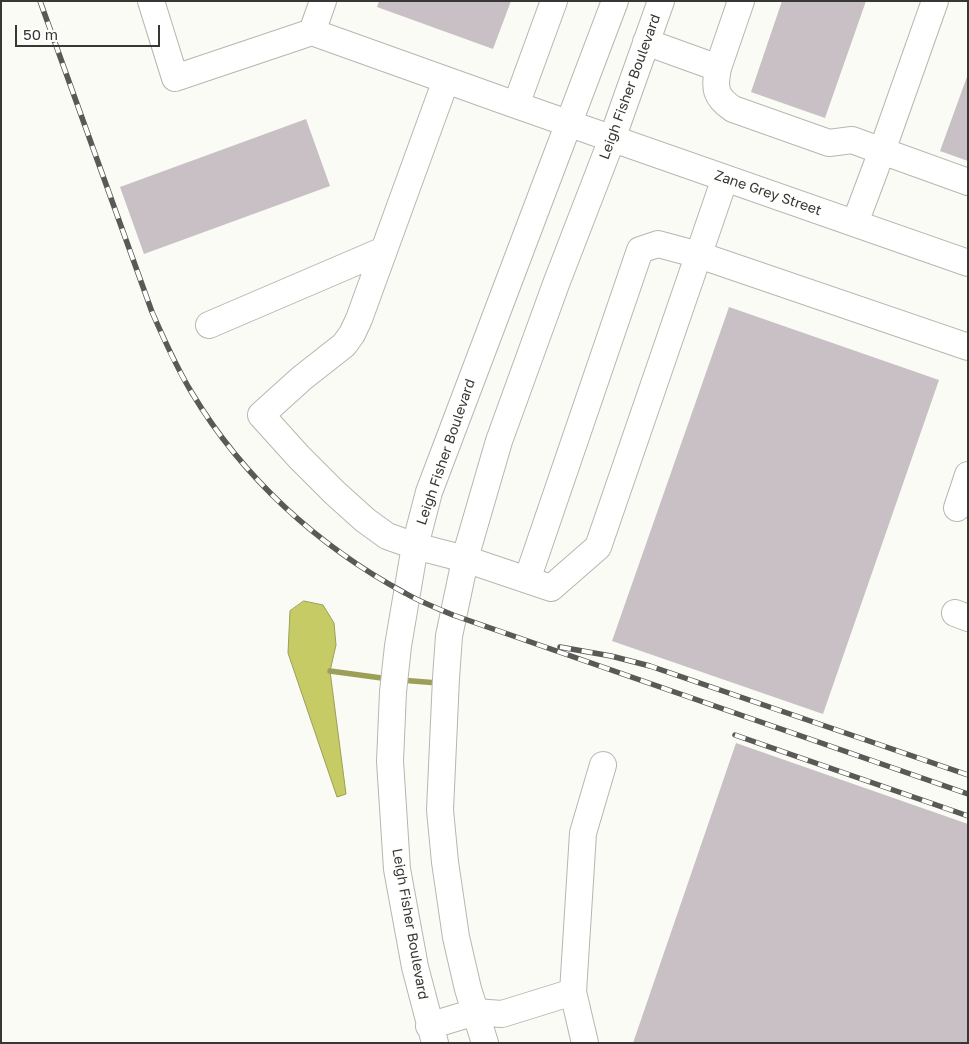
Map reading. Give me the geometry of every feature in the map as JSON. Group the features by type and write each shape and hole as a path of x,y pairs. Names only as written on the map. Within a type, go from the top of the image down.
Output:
{"street":[{"path":"151,1 175,78 312,32 323,1"},
{"path":"516,105 554,1"},
{"name":"Leigh Fisher Boulevard","path":"432,1034 415,967 397,869 390,762 393,692 398,646 415,546 429,492 615,1"},
{"name":"Leigh Fisher Boulevard","path":"485,1043 456,937 445,862 440,810 449,636 465,559 499,441 556,284 612,139 661,1"},
{"path":"741,1 718,68 715,88 722,101 733,109 829,143 852,140 968,182"},
{"path":"855,223 935,1"},
{"name":"Zane Grey Street","path":"312,32 968,263"},
{"path":"646,42 718,68"},
{"path":"446,80 352,334 344,345 302,378 262,415 311,469 365,520 387,536 415,546 465,559 551,588 598,547 725,178"},
{"path":"528,580 640,250 658,244 968,347"},
{"path":"209,325 384,250"},
{"path":"956,508 968,475"},
{"path":"585,1043 573,992 583,833 603,765"},
{"path":"432,1034 475,1012 502,1014 573,992"}],"shaded area":[{"path":"304,601 323,605 334,623 336,645 330,671 346,794 337,797 288,653 290,611"}],"building":[{"path":"379,1 511,1 493,49 377,7"},
{"path":"782,1 866,1 825,118 751,92"},
{"path":"968,74 968,161 940,151"},
{"path":"306,119 330,186 144,254 120,187"},
{"path":"729,307 939,380 823,714 612,641"},
{"path":"736,743 968,824 968,1043 633,1043"}],"waterway":[{"path":"330,671 389,679"},
{"path":"400,680 438,683"}],"railway":[{"path":"40,1 152,312 175,363 212,424 235,454 285,507 313,531 342,554 373,574 417,599 453,615 968,794"},
{"path":"560,647 611,656 650,666 968,775"},
{"path":"735,735 968,816"}]}
